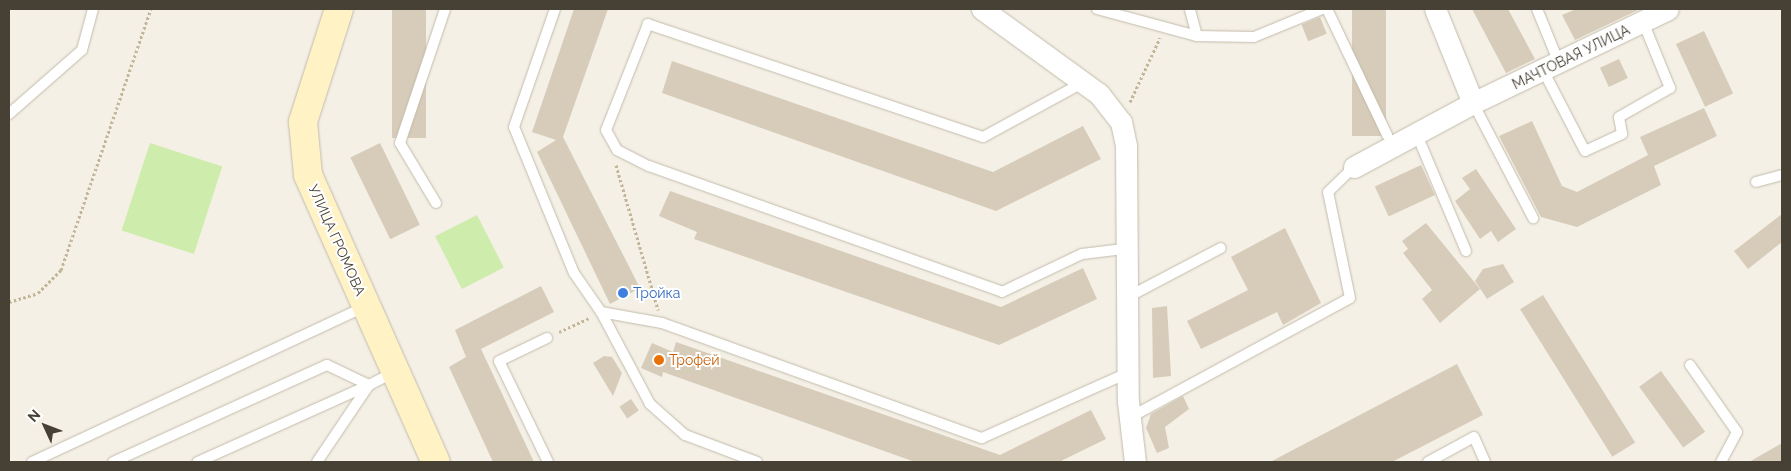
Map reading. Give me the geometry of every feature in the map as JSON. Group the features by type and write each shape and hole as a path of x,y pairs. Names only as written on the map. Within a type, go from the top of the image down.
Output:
{"street":[{"name":"УЛИЦА ГРОМОВА","path":"339,9 303,122 308,174 367,306 394,372 436,462"},
{"path":"982,9 1084,82 1121,122 1126,145 1124,249 1127,373 1129,418 1135,462"},
{"path":"1435,9 1473,103"},
{"name":"МАЧТОВАЯ УЛИЦА","path":"1354,167 1417,135 1473,103 1552,68 1668,9"}],"lane":[{"path":"9,114 82,50 93,9"},
{"path":"436,203 400,143 445,9"},
{"path":"555,9 514,127 574,273 601,312 650,404 685,435 757,462"},
{"path":"1097,9 1164,30 1197,36 1254,37 1322,9"},
{"path":"1190,9 1197,36"},
{"path":"1327,9 1388,135"},
{"path":"1538,9 1552,68 1585,151 1622,134 1619,117 1670,88 1643,22"},
{"path":"1084,82 982,136 648,24 606,130 617,150 649,166 1002,292 1082,254 1124,249"},
{"path":"1473,103 1534,218"},
{"path":"1417,135 1466,251"},
{"path":"1129,418 1350,298 1328,192 1354,167"},
{"path":"1756,182 1782,176"},
{"path":"1125,298 1221,248"},
{"path":"32,462 367,306"},
{"path":"601,312 662,323 982,438 1127,373"},
{"path":"547,338 499,361 548,462"},
{"path":"113,462 328,365 369,385"},
{"path":"1690,365 1737,432 1721,462"},
{"path":"198,462 394,372"},
{"path":"317,462 369,385"},
{"path":"1428,462 1474,437 1485,462"}],"path":[{"path":"9,302 38,293 61,270 151,9"},
{"path":"1121,122 1164,30"},
{"path":"617,150 616,165 662,323"},
{"path":"566,329 601,312"}],"green space":[{"path":"150,143 222,166 194,254 122,230"},
{"path":"477,215 504,268 462,289 435,236"}],"building":[{"path":"392,9 426,9 426,138 392,138"},
{"path":"574,9 608,9 563,137 640,288 610,304 537,152 556,140 532,132"},
{"path":"1352,9 1386,9 1386,136 1352,136"},
{"path":"1472,9 1508,9 1535,59 1506,73"},
{"path":"1576,9 1640,9 1575,40 1562,15"},
{"path":"1320,17 1327,34 1308,41 1301,24"},
{"path":"1704,31 1733,94 1705,107 1676,44"},
{"path":"1619,59 1628,78 1609,87 1600,68"},
{"path":"672,61 993,172 1083,126 1101,159 996,211 662,93"},
{"path":"1704,108 1717,136 1654,166 1661,185 1577,227 1541,217 1499,136 1532,121 1562,186 1577,192 1648,155 1640,137"},
{"path":"380,143 420,225 390,239 350,157"},
{"path":"1421,165 1435,195 1389,216 1375,187"},
{"path":"1476,169 1516,229 1498,242 1491,231 1480,239 1455,201 1470,189 1462,178"},
{"path":"670,191 1001,307 1083,268 1097,299 999,345 694,239 697,232 659,216"},
{"path":"1782,214 1782,242 1748,269 1734,251"},
{"path":"1426,223 1480,289 1440,323 1422,299 1432,290 1403,253 1408,249 1402,241"},
{"path":"1285,228 1321,303 1283,325 1277,312 1201,349 1187,321 1248,290 1231,257"},
{"path":"1503,264 1514,282 1487,299 1475,281 1483,269"},
{"path":"541,286 554,312 481,349 534,462 493,462 449,367 466,357 455,330"},
{"path":"1543,295 1635,443 1612,457 1520,309"},
{"path":"1167,306 1171,376 1153,378 1152,308"},
{"path":"676,342 1000,455 1091,410 1106,439 1059,462 915,462 663,372 662,377 641,368 652,343 673,352"},
{"path":"604,356 612,357 622,373 613,396 593,363"},
{"path":"1457,364 1483,415 1392,462 1270,462"},
{"path":"1661,371 1705,432 1683,448 1639,387"},
{"path":"1183,396 1189,409 1165,427 1169,448 1157,453 1146,428 1151,414"},
{"path":"631,399 639,411 627,418 619,407"},
{"path":"1782,443 1782,462 1749,462"}],"place":[{"name":"Тройка","path":"623,293"},
{"name":"Трофей","path":"659,360"}]}
